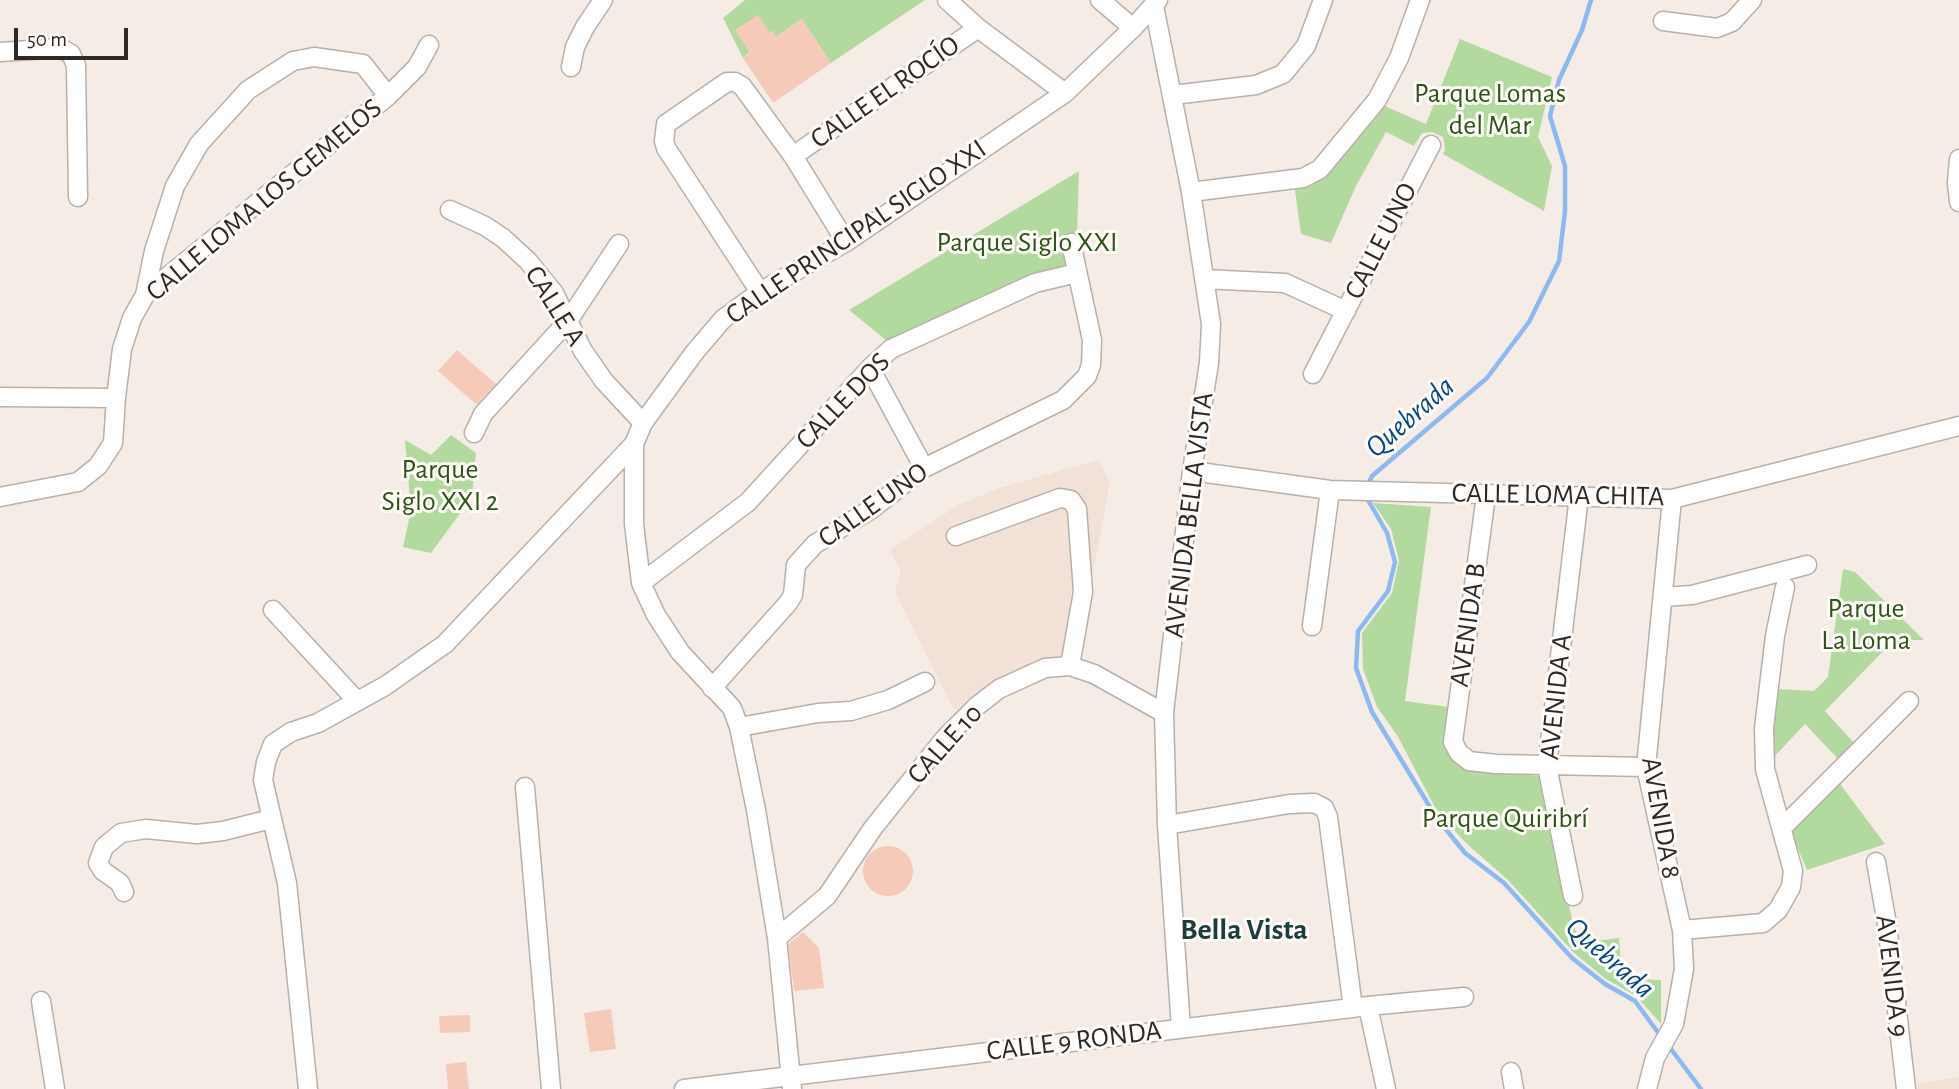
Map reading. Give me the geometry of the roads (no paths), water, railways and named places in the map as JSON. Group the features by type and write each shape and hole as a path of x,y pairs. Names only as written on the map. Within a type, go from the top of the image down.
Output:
{"street":[{"path":"571,67 575,47 584,27 603,0"},
{"path":"947,0 978,28 1065,93"},
{"path":"1100,0 1133,28"},
{"path":"1172,96 1256,85 1283,74 1306,46 1323,0"},
{"path":"1191,192 1303,178 1320,169 1377,100 1399,58 1420,0"},
{"path":"1663,22 1717,28 1732,22 1752,0"},
{"name":"CALLE PRINCIPAL SIGLO XXI","path":"308,1089 288,883 263,780 273,744 291,732 318,723 385,686 445,644 634,444 643,423 723,318 760,292 846,242 1065,93 1156,3"},
{"name":"AVENIDA BELLA VISTA","path":"1156,3 1191,192 1211,324 1209,363 1192,471 1164,713 1167,825 1181,1028"},
{"name":"CALLE EL ROCÍO","path":"793,156 978,28"},
{"name":"CALLE LOMA LOS GEMELOS","path":"0,497 78,482 98,466 113,443 122,349 132,318 145,295 388,96 417,67 429,45"},
{"path":"0,52 60,48 71,54 76,65 78,197"},
{"path":"145,295 154,251 175,186 199,144 248,90 293,61 314,57 363,64 388,96"},
{"path":"760,292 666,148 666,124 727,82 742,86 793,156 846,242"},
{"name":"CALLE UNO","path":"1313,374 1430,145"},
{"path":"1959,159 1959,202"},
{"name":"CALLE A","path":"450,210 503,237 528,261 545,282 583,351 604,381 643,423"},
{"path":"1072,243 1077,273"},
{"path":"474,433 483,414 568,321 619,244"},
{"name":"CALLE UNO","path":"712,688 788,603 793,595 796,565 815,544 873,509 924,468 1063,400 1087,376 1091,365 1092,340 1077,273"},
{"name":"CALLE DOS","path":"641,583 748,502 870,368 891,349 1035,283 1077,273"},
{"path":"1204,279 1285,284 1346,311"},
{"path":"870,368 924,468"},
{"path":"0,397 116,398"},
{"name":"CALLE LOMA CHITA","path":"1192,471 1330,489 1672,499 1959,426"},
{"path":"634,444 634,524 641,583 656,615 680,652 732,708 739,727 777,938 791,1082"},
{"path":"1312,626 1330,489"},
{"name":"AVENIDA B","path":"1486,495 1452,741 1459,753 1469,761 1547,766"},
{"name":"AVENIDA A","path":"1573,896 1547,766 1579,496"},
{"path":"956,536 1060,498 1071,500 1077,509 1083,592 1070,666 1094,674 1164,713"},
{"name":"AVENIDA 8","path":"1647,1089 1655,1058 1674,1024 1684,969 1682,930 1646,767 1672,499"},
{"path":"1663,597 1692,595 1807,565"},
{"path":"1682,930 1763,923 1778,910 1791,887 1793,871 1766,769 1764,728 1775,636 1785,587"},
{"path":"273,610 358,701"},
{"name":"CALLE 10","path":"777,938 827,896 881,818 945,738 977,706 999,689 1045,668 1070,666"},
{"path":"739,727 818,713 851,711 888,700 925,681"},
{"path":"1782,828 1909,701"},
{"path":"1547,766 1646,767"},
{"path":"525,787 551,1089"},
{"path":"1167,825 1289,804 1314,803 1324,808 1328,817 1361,1007 1386,1089"},
{"path":"124,892 120,883 103,871 98,863 104,847 121,833 146,829 197,834 223,831 271,819"},
{"name":"AVENIDA 9","path":"1876,862 1887,924 1906,1089"},
{"name":"CALLE 9 RONDA","path":"684,1089 791,1082 1181,1028 1464,998"},
{"path":"41,1001 55,1089"}],"waterway":[{"name":"Quebrada","path":"1368,485 1372,476 1487,378 1529,322 1559,261 1565,211 1565,166 1550,116 1559,80 1582,30 1591,0"},
{"name":"Quebrada","path":"1368,494 1368,500 1387,533 1395,562 1388,591 1358,631 1356,668 1372,712 1436,817 1465,853 1504,883 1572,958 1605,984 1635,1001 1662,1038"},
{"name":"Quebrada","path":"1668,1045 1701,1089"}],"district":[{"name":"Bella Vista","path":"1244,930"}],"park label":[{"name":"Parque Lomas del Mar","path":"1490,110"},
{"name":"Parque Siglo XXI","path":"1027,243"},
{"name":"Parque Siglo XXI 2","path":"440,486"},
{"name":"Parque La Loma","path":"1866,625"},
{"name":"Parque Quiribrí","path":"1505,819"}]}
